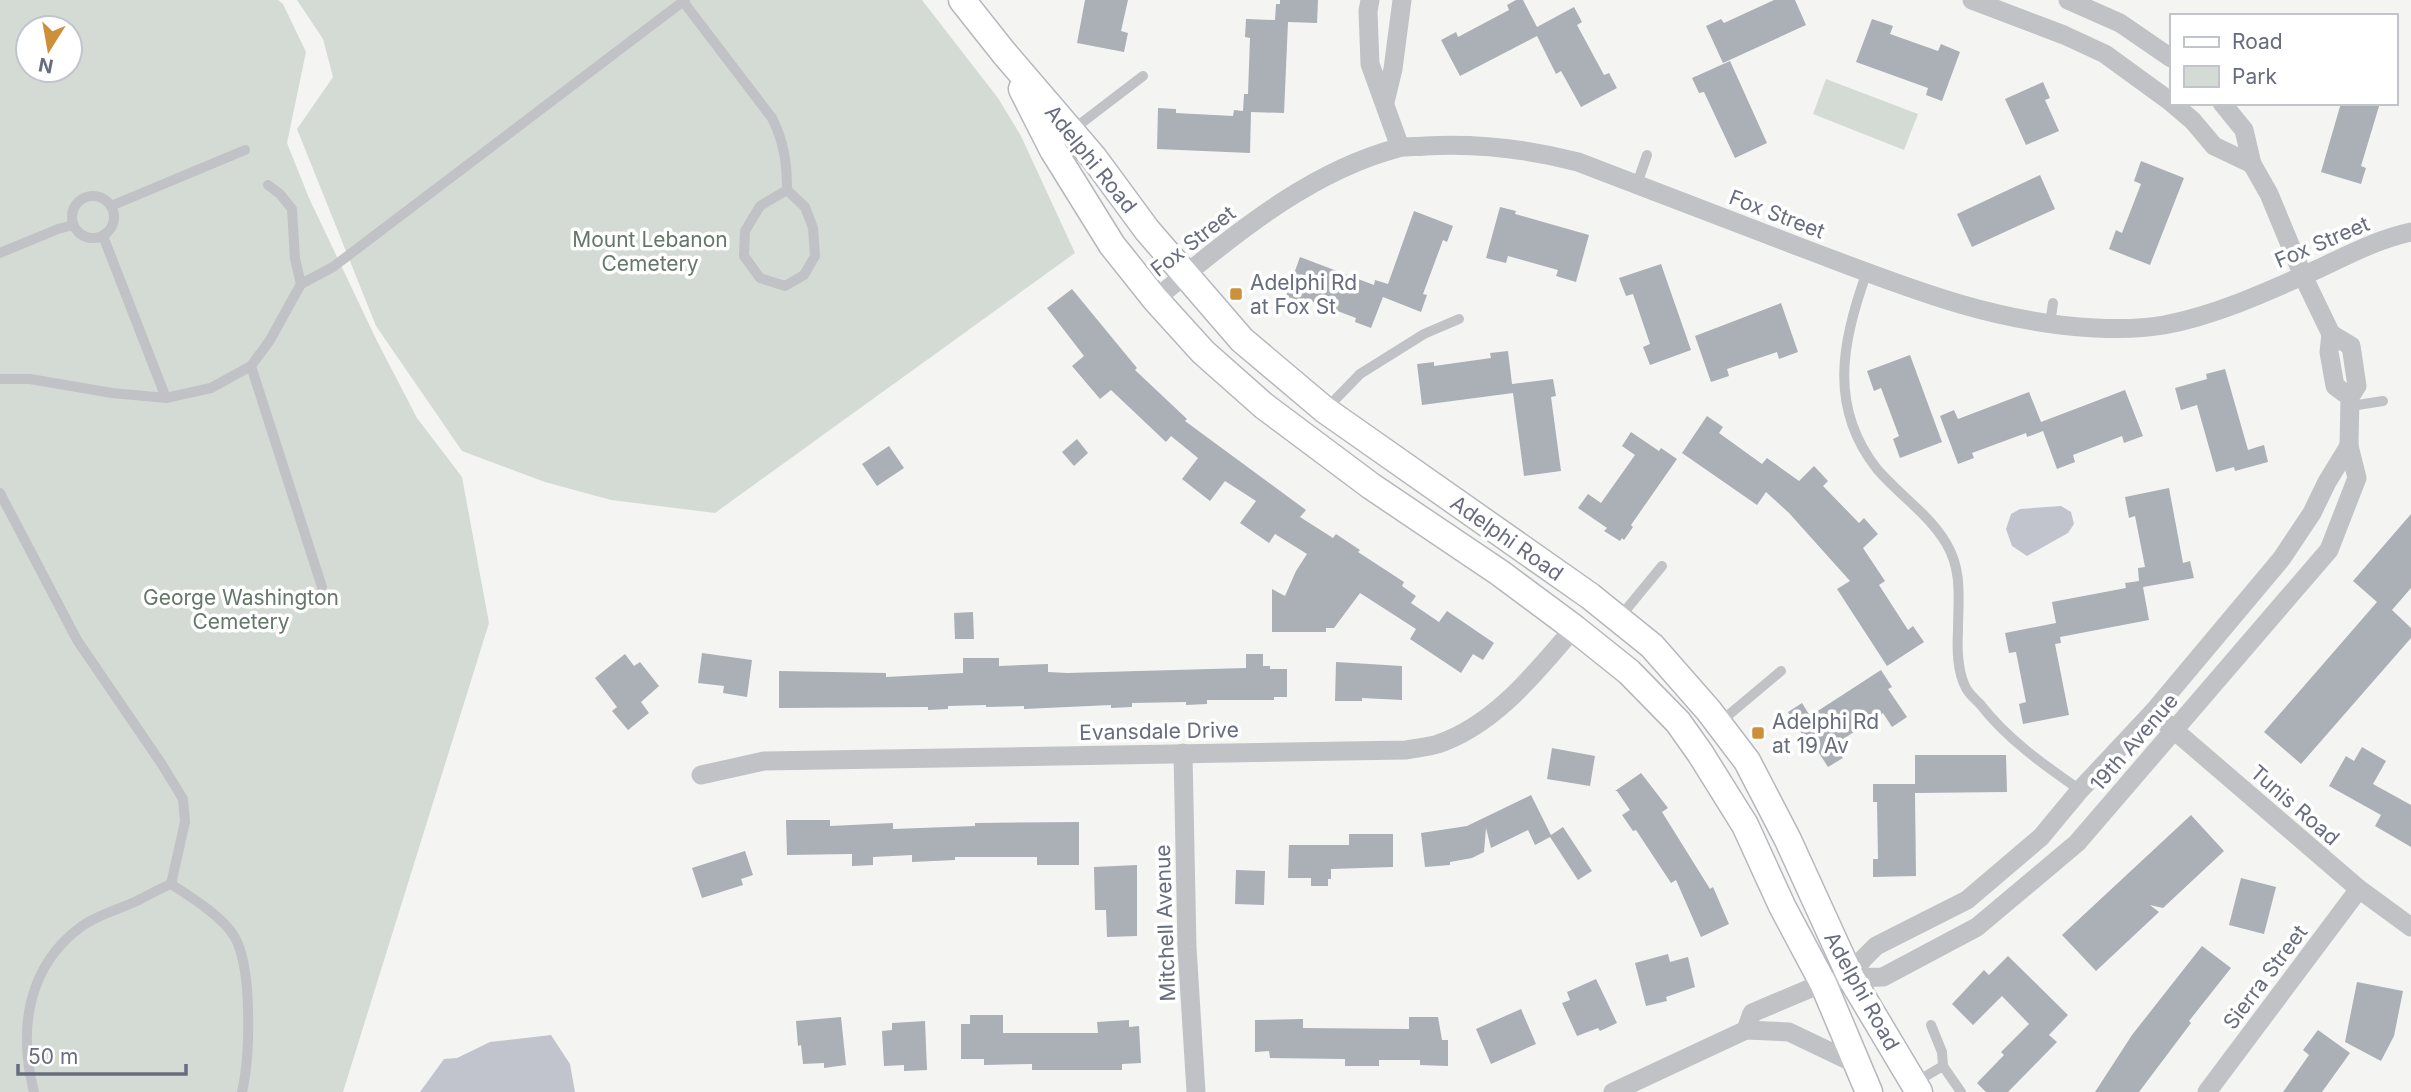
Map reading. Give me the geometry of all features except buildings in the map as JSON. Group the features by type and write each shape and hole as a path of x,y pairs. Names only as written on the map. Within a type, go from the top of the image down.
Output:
{"main road":[{"name":"Adelphi Road","path":"962,0 1094,158 1147,230 1242,340 1325,410 1590,596 1652,646 1747,761 1788,840 1851,978 1916,1088"},
{"name":"Adelphi Road","path":"1004,53 1053,150 1112,245 1155,299 1203,352 1264,406 1371,486 1500,573 1574,628 1629,672 1678,722 1745,825 1782,906 1823,983 1869,1092"}],"street":[{"path":"1972,0 2064,35 2105,54 2170,102"},
{"path":"2068,0 2120,23 2170,57"},
{"path":"1385,102 1393,69 1401,9 1369,6 1370,64 1400,148"},
{"path":"2174,105 2214,146 2252,164"},
{"path":"2202,132 2224,106 2244,130 2252,164 2269,194 2303,276 2331,334 2329,352 2335,386 2350,401"},
{"name":"Fox Street","path":"1155,299 1271,208 1350,166 1400,148 1445,145 1546,153 1578,162 1867,272 1978,311 2050,324 2113,329 2161,326 2201,316 2303,276 2394,235 2411,232"},
{"name":"19th Avenue","path":"1746,1030 1752,1013 1823,983 1851,978 1883,977 1977,927 2077,843 2329,550 2357,478 2349,446 2350,401"},
{"name":"19th Avenue","path":"1851,978 1876,946 1961,903 2041,837 2080,790 2153,712 2282,558 2312,513 2349,446"},
{"name":"Evansdale Drive","path":"701,775 764,761 1406,750 1438,744 1470,728 1507,702 1574,628"},
{"name":"Tunis Road","path":"2153,712 2359,889 2411,927"},
{"name":"Mitchell Avenue","path":"1183,753 1187,947 1196,1092"},
{"name":"Sierra Street","path":"2207,1092 2359,889"},
{"path":"1961,903 1977,927"},
{"path":"1613,1092 1746,1030 1789,1032 1856,1064"}],"lane":[{"path":"0,379 30,379 112,393 166,398 211,388 251,366 270,340 301,284 333,267 684,0 772,118 781,136 787,161 787,190 805,207 813,228 815,256 804,275 785,286 760,278 744,256 745,231 761,206 787,190"},
{"path":"1071,131 1143,76"},
{"path":"111,206 246,150"},
{"path":"1637,184 1647,155"},
{"path":"268,185 281,194 292,209 295,260 301,284"},
{"path":"96,196 105,199 111,206 114,221 108,232 103,236 86,237 78,233 71,217 79,200 96,196"},
{"path":"0,253 73,225"},
{"path":"103,236 166,398"},
{"path":"1867,272 1846,337 1844,359 1846,402 1858,437 1877,468 1946,542 1958,570 1958,659 1966,687 1993,722 2037,760 2080,790"},
{"path":"2050,324 2053,303"},
{"path":"1325,410 1360,374 1424,334 1459,320"},
{"path":"251,366 322,587"},
{"path":"2350,401 2383,401"},
{"path":"0,493 77,640 183,799 185,822 171,884"},
{"path":"1619,619 1662,566"},
{"path":"1718,723 1781,671"},
{"path":"34,1092 27,1064 26,1037 37,981 51,955 84,925 171,884"},
{"path":"171,884 208,910 233,933 242,950 247,997 246,1071 242,1092"},
{"path":"1931,1025 1942,1052 1943,1066 1961,1092"},
{"path":"1916,1088 1943,1066"}],"green space":[{"name":"George Washington Cemetery","path":"0,0 278,0 283,4 306,52 287,143 309,198 417,418 462,477 489,623 343,1092 0,1092"},
{"name":"Mount Lebanon Cemetery","path":"297,0 922,0 998,98 1021,136 1075,253 715,513 611,500 545,482 462,451 376,326 297,129 333,77 323,39"},
{"path":"1826,79 1918,114 1904,150 1813,114"}],"shaded area":[{"path":"2061,506 2071,512 2074,524 2068,533 2027,556 2012,546 2006,529 2011,514 2020,509"},
{"path":"551,1035 570,1064 575,1092 420,1092 444,1059 457,1058 490,1042"}],"place":[{"name":"Adelphi Rd at Fox St","path":"1236,294"},
{"name":"Adelphi Rd at 19 Av","path":"1758,733"}]}
